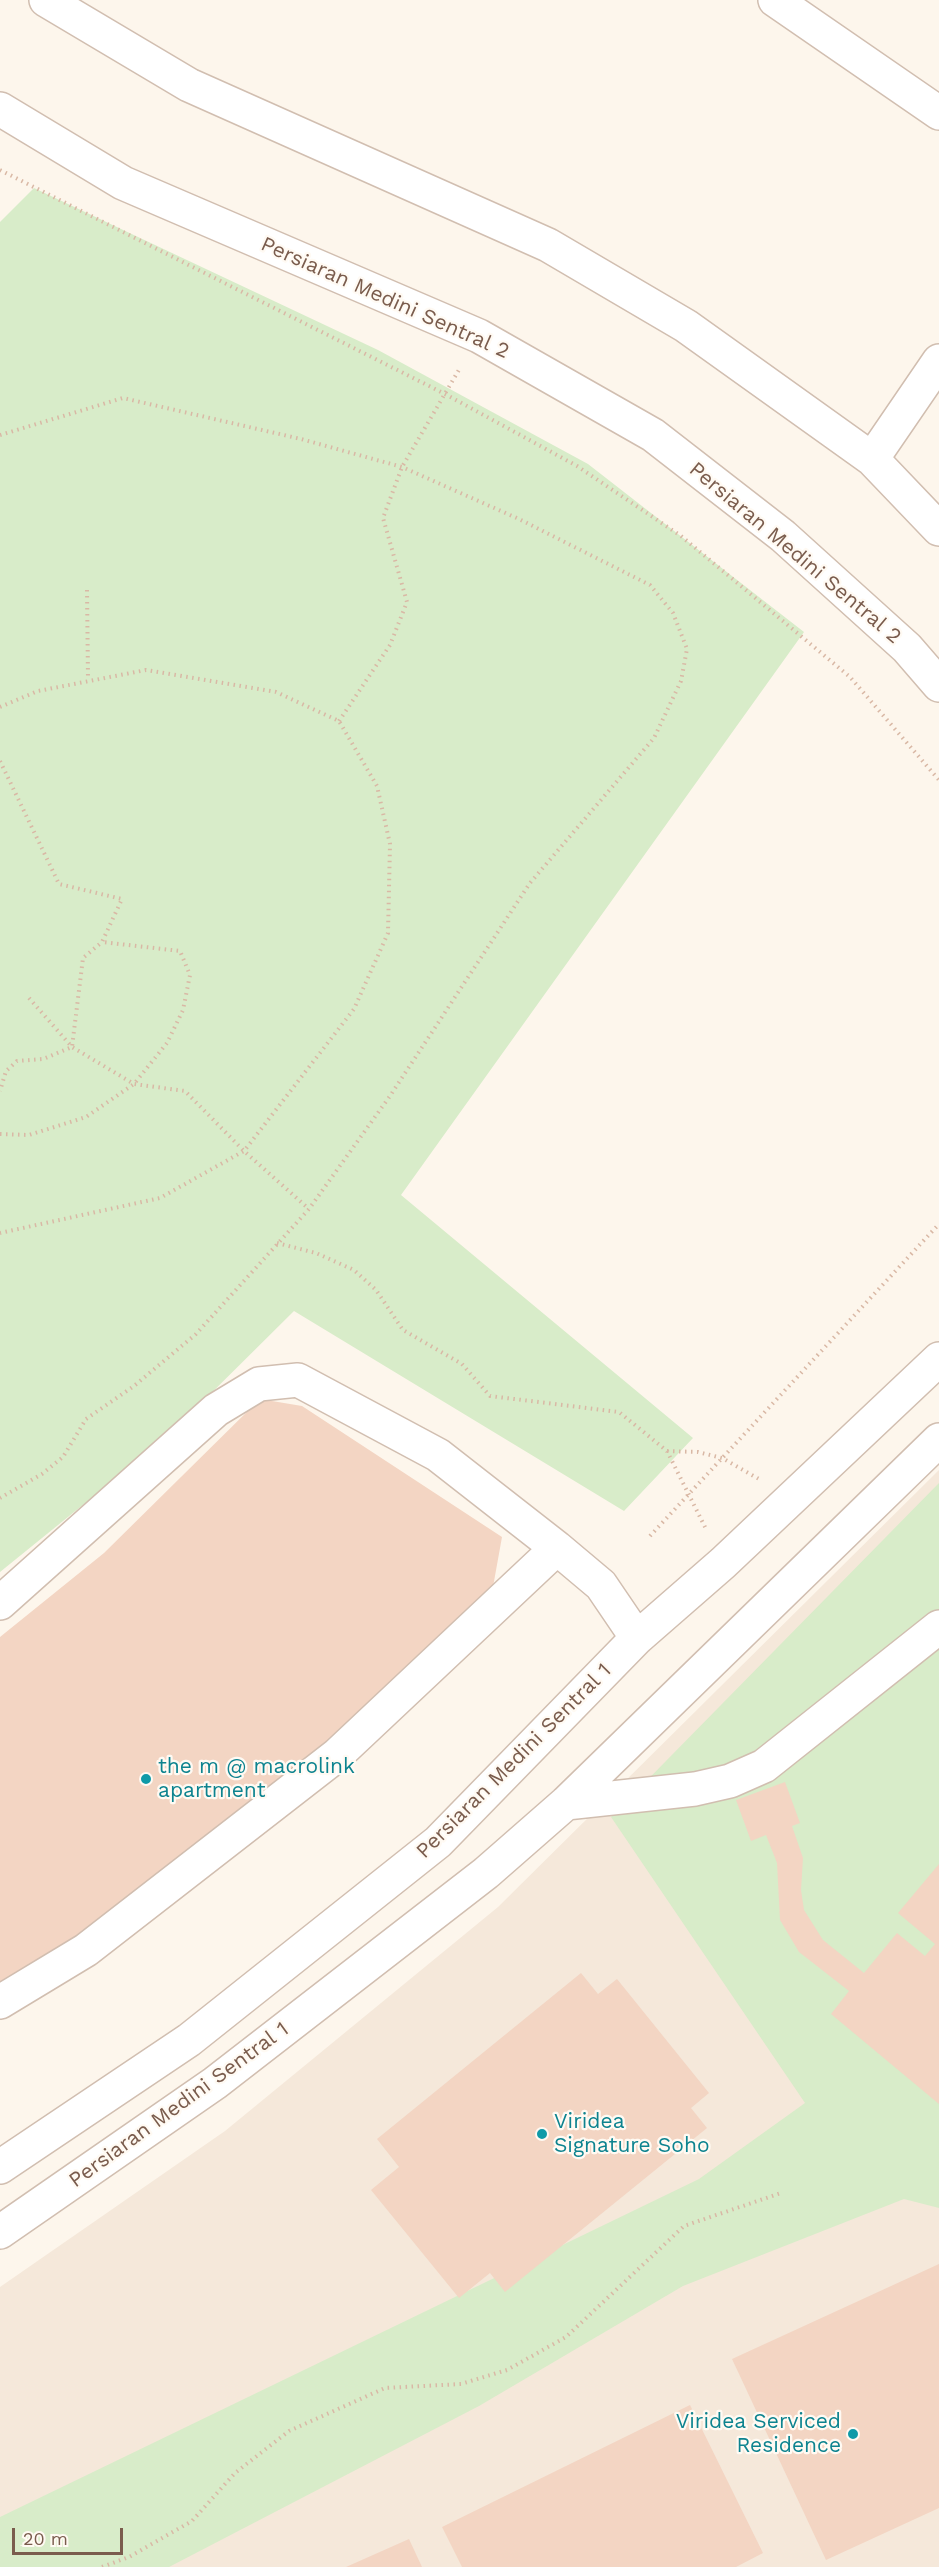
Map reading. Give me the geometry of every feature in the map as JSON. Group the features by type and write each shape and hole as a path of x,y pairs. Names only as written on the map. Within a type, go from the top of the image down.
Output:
{"street":[{"path":"46,0 189,85 548,244 686,326 872,459 939,529"},
{"path":"775,0 939,113"},
{"name":"Persiaran Medini Sentral 2","path":"0,109 123,183 479,336 653,435 783,536 907,648 939,685"},
{"path":"872,459 939,361"},
{"name":"Persiaran Medini Sentral 1","path":"0,2167 189,2040 438,1842 637,1638 723,1563 790,1497 939,1359"},
{"path":"0,1603 216,1410 259,1384 298,1380 330,1395 438,1455 601,1585 637,1638"},
{"name":"Persiaran Medini Sentral 1","path":"0,2232 215,2084 486,1873 566,1803 939,1440"},
{"path":"0,2002 86,1950 337,1755 557,1548"},
{"path":"566,1803 695,1789 730,1781 764,1766 939,1627"}],"path":[{"path":"0,170 445,394 577,466 681,536 850,677 939,780"},
{"path":"339,721 390,645 407,602 383,518 402,467 479,336"},
{"path":"0,435 123,398 301,439 402,467 519,519 650,585 673,614 687,649 681,681 654,738 530,883 390,1096 309,1209 196,1334 134,1386 86,1419 63,1456 42,1474 0,1498"},
{"path":"87,590 88,679"},
{"path":"0,707 38,691 88,679 146,670 276,692 339,721 378,786 390,844 388,933 354,1009 244,1151 160,1198 0,1233"},
{"path":"0,761 59,884 122,898 102,942 83,958 72,1047"},
{"path":"0,1134 29,1135 86,1117 134,1084 166,1043 183,1010 190,975 180,951 102,942"},
{"path":"29,998 72,1047 134,1084 185,1091 244,1151 309,1209"},
{"path":"0,1091 6,1071 17,1061 43,1059 72,1047"},
{"path":"650,1536 939,1224"},
{"path":"278,1243 316,1253 354,1270 376,1290 403,1330 462,1364 490,1396 620,1412 667,1451 723,1563"},
{"path":"667,1451 698,1452 722,1458 790,1497"},
{"path":"102,2567 129,2557 192,2521 235,2473 289,2431 385,2388 461,2384 507,2370 566,2337 684,2226 781,2193"}],"shaded area":[{"path":"939,1470 939,2567 0,2567 0,2287 225,2131 498,1907"}],"green space":[{"path":"34,188 378,350 588,464 804,632 401,1195 693,1438 624,1511 294,1311 168,1436 0,1572 0,222"},
{"path":"939,1483 939,2208 904,2199 683,2286 479,2406 169,2567 0,2567 0,2517 699,2179 805,2103 611,1817"}],"building":[{"name":"the m @ macrolink apartment","path":"260,1399 302,1406 502,1537 491,1598 396,1692 0,2001 0,1637 104,1553"},
{"path":"785,1782 800,1823 792,1826 803,1858 801,1890 804,1910 823,1940 864,1973 897,1933 925,1956 935,1944 898,1913 939,1864 939,2104 831,2014 849,1991 799,1952 780,1920 777,1863 766,1835 751,1841 736,1800"},
{"name":"Viridea Signature Soho","path":"581,1973 598,1994 617,1979 709,2093 691,2108 707,2128 505,2292 490,2273 459,2298 371,2190 399,2167 377,2139"},
{"name":"Viridea Serviced Residence","path":"939,2264 939,2508 826,2560 732,2359"},
{"path":"690,2405 763,2553 736,2567 462,2567 442,2527"},
{"path":"409,2539 422,2567 346,2567"}],"place":[{"name":"the m @ macrolink apartment","path":"146,1779"},
{"name":"Viridea Signature Soho","path":"542,2134"},
{"name":"Viridea Serviced Residence","path":"853,2434"}]}
